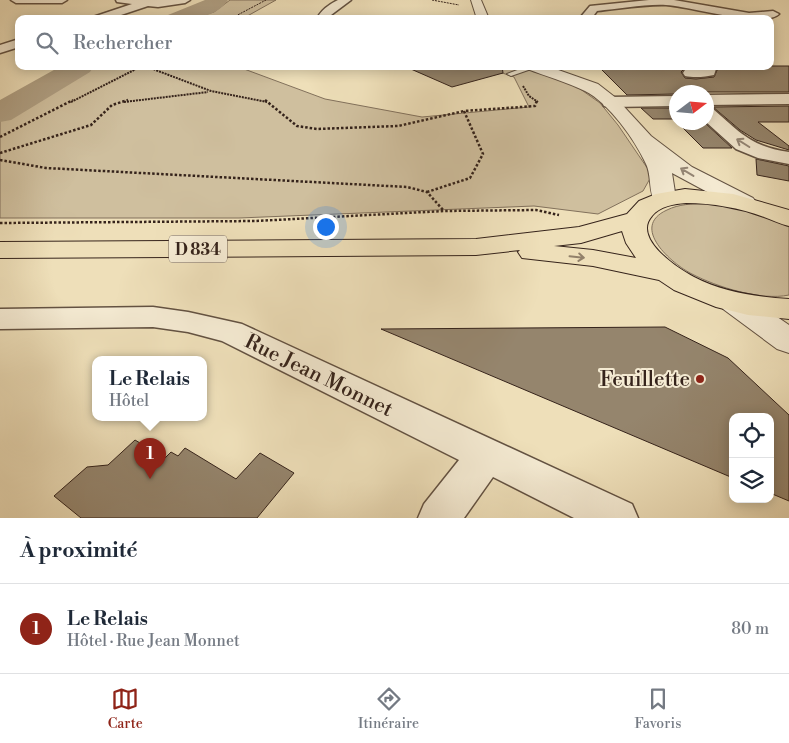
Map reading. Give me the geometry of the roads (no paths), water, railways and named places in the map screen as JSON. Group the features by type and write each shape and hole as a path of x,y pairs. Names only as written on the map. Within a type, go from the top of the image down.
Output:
{"main road":[{"path":"788,218 745,203 688,196 664,199 646,207 635,219 634,235 644,254 667,273 698,290 734,302 766,308 789,309"},
{"name":"D 834","path":"476,247 581,235 635,219"},
{"name":"D 834","path":"0,250 476,247 592,258 667,273"}],"street":[{"path":"15,2 62,0"},
{"path":"121,0 167,4 185,0"},
{"path":"327,15 327,11 346,0"},
{"path":"588,15 594,8 659,1 743,15"},
{"path":"477,2 482,15"},
{"path":"109,15 146,3"},
{"path":"754,15 776,11"},
{"path":"0,36 15,38"},
{"path":"0,49 15,44"},
{"path":"523,70 592,88 610,102 644,140 684,172 745,203"},
{"path":"690,73 709,72 709,70"},
{"path":"714,100 789,99"},
{"path":"610,102 669,101"},
{"path":"714,119 743,145 765,154 789,158"},
{"path":"644,140 661,173 664,199"},
{"path":"734,302 789,341"},
{"name":"Rue Jean Monnet","path":"0,319 153,317 188,322 231,332 617,518"},
{"path":"439,518 487,455"}],"waterway":[{"path":"187,15 201,10 219,0"},
{"path":"0,113 74,70"}],"place":[{"name":"Feuillette","path":"700,379"},
{"name":"Le Relais","path":"150,479"}]}
